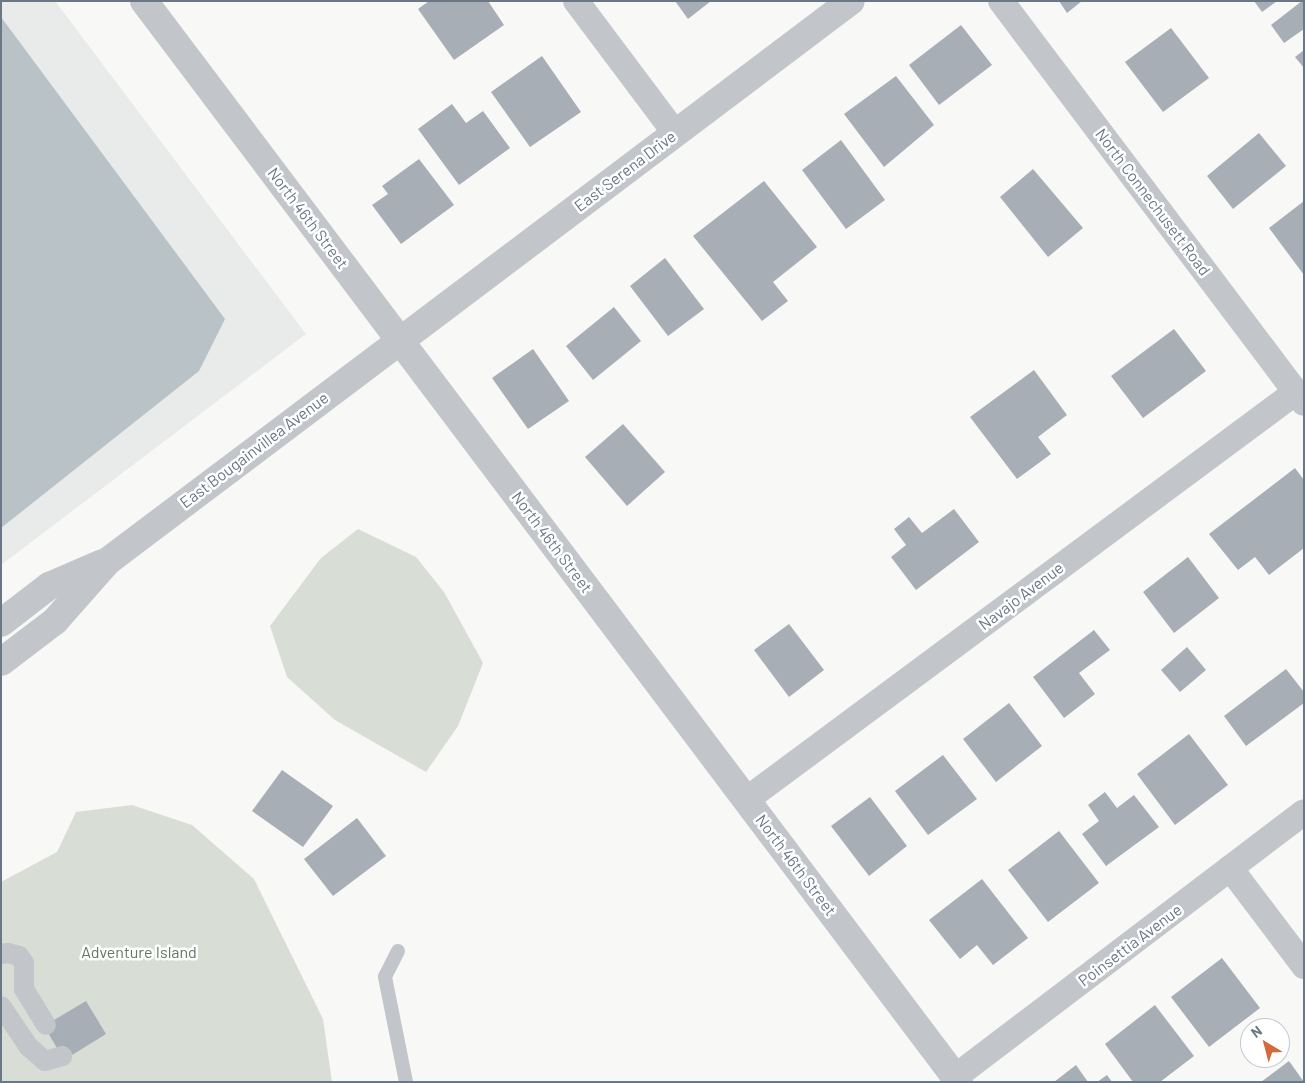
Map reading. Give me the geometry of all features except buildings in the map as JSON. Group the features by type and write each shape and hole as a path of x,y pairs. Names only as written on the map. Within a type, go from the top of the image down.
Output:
{"street":[{"name":"North 46th Street","path":"144,1 957,1079"},
{"path":"576,1 676,133"},
{"name":"East Serena Drive","path":"399,340 851,1"},
{"name":"North Connechusett Road","path":"1001,1 1300,397"},
{"name":"East Bougainvillea Avenue","path":"1,662 55,621 108,561 399,340"},
{"name":"Navajo Avenue","path":"746,800 1300,397"},
{"name":"East Bougainvillea Avenue","path":"1,623 49,586 108,561"},
{"name":"Poinsettia Avenue","path":"957,1079 1304,812"},
{"path":"1230,868 1304,966"},
{"path":"1,954 19,956 24,963 24,989 46,1025"},
{"path":"1,1006 29,1046 44,1061 62,1056"}],"lane":[{"path":"398,951 385,977 406,1082"}],"shaded area":[{"path":"1,1 55,1 306,334 1,565"},
{"path":"1,17 225,319 199,371 1,528"}],"green space":[{"path":"358,529 416,557 444,592 483,663 458,726 426,772 335,720 287,677 270,626 321,558"},
{"name":"Adventure Island","path":"132,805 192,825 254,879 323,1019 332,1082 1,1082 1,882 57,852 76,812"}]}
